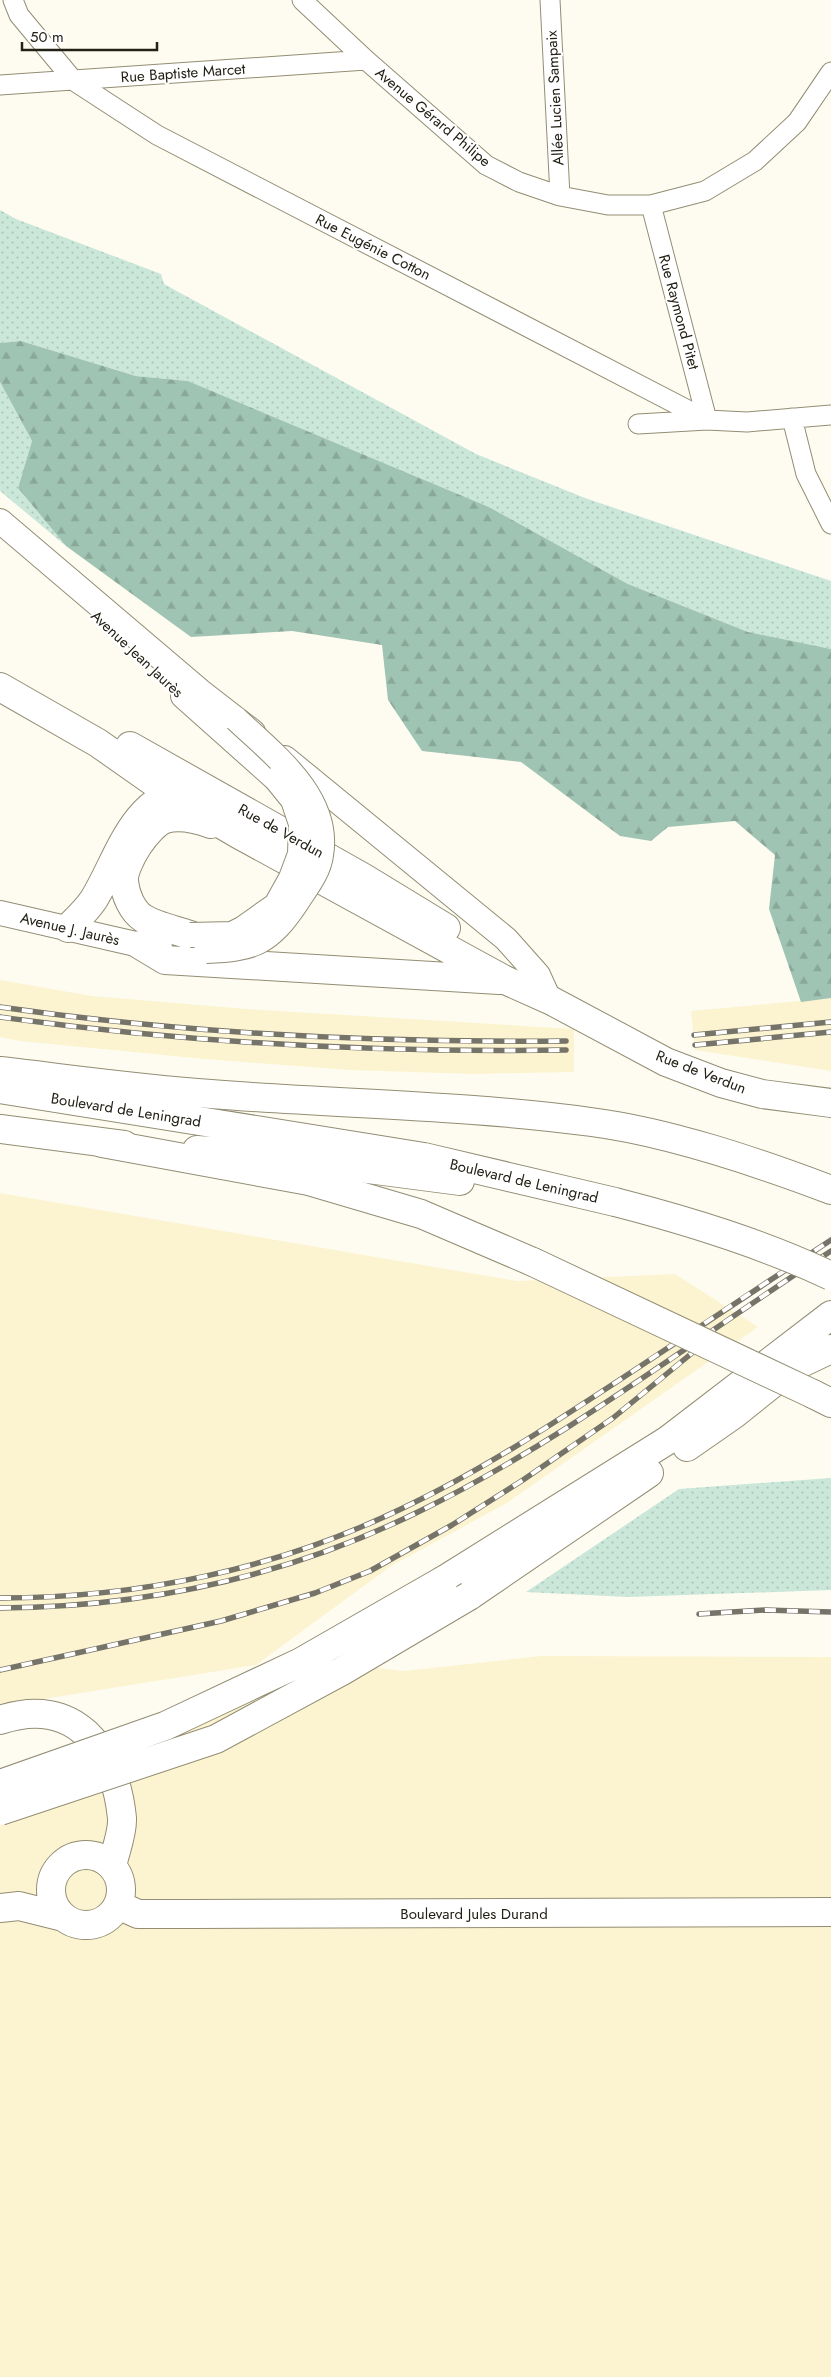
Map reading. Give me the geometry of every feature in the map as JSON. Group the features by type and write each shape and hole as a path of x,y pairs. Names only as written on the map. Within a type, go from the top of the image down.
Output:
{"main road":[{"name":"Rue de Verdun","path":"0,676 219,797 409,906 527,979 550,999"},
{"name":"Rue de Verdun","path":"0,687 98,743 172,795 238,834 505,980 550,999 666,1062 721,1083 762,1094 831,1103"},
{"path":"98,743 134,781 140,806 139,818"},
{"path":"68,928 93,900 139,818 153,802 184,790 219,797"},
{"path":"198,943 142,918 129,901 124,880 134,852 149,831 164,820 177,817 206,822 238,834"},
{"path":"140,945 165,960 505,980"},
{"path":"0,1071 210,1094 455,1108 592,1122 650,1134 729,1155 825,1188"},
{"name":"Boulevard de Leningrad","path":"0,1089 424,1157 615,1202"},
{"name":"Boulevard de Leningrad","path":"0,1129 102,1143 261,1155 615,1202"},
{"path":"102,1143 309,1181 421,1214 533,1262 822,1398"},
{"path":"615,1202 691,1222 753,1244 831,1276"},
{"path":"0,1784 165,1726 301,1662 444,1580 668,1440 831,1315"},
{"path":"0,1811 216,1739 342,1671 469,1596 733,1415 793,1367 831,1349"},
{"path":"0,1720 19,1714 56,1715 72,1721 83,1728 98,1745 114,1782 122,1820 112,1866"},
{"path":"0,1908 20,1906 63,1917 80,1925 89,1925 106,1919 118,1905 121,1884 112,1866 92,1855 69,1859 60,1866 54,1875 51,1886 54,1903 63,1917"},
{"name":"Boulevard Jules Durand","path":"118,1905 138,1914 831,1912"}],"street":[{"name":"Rue Eugénie Cotton","path":"14,0 19,15 74,81 157,135 707,420"},
{"name":"Avenue Gérard Philipe","path":"302,0 366,60 486,164 519,182 560,196 608,205 651,205 704,191 755,161 797,122 831,72"},
{"name":"Allée Lucien Sampaix","path":"550,0 560,196"},
{"name":"Rue Baptiste Marcet","path":"0,85 366,60"},
{"name":"Rue Raymond Pitet","path":"651,205 707,420"},
{"path":"638,424 707,420 748,422 831,415"},
{"path":"792,418 806,474 831,524"},
{"name":"Avenue Jean Jaurès","path":"0,521 236,720"},
{"name":"Avenue Jean Jaurès","path":"0,528 276,780 293,800 301,824 300,854 291,878 276,905 237,932 198,943"},
{"path":"140,945 198,943 241,950 253,946 278,927 311,881 321,856 321,832 313,805 292,771 236,720"},
{"path":"236,720 358,816 506,939 538,975 550,999"},
{"name":"Avenue J. Jaurès","path":"0,912 140,945"}],"shaded area":[{"path":"0,980 92,996 247,1009 574,1029 574,1072 474,1074 349,1070 204,1059 20,1041 0,1037"},
{"path":"831,998 831,1071 695,1050 691,1011"},
{"path":"0,1193 517,1281 675,1274 758,1327 507,1503 391,1566 256,1665 0,1706"},
{"path":"541,1656 831,1657 831,2377 0,2377 0,1793 288,1657 404,1671"}],"green space":[{"path":"0,210 16,219 161,274 164,284 476,454 585,498 831,581 831,649 748,632 628,584 489,507 188,381 136,376 21,341 0,343"},
{"path":"21,341 136,376 188,381 489,507 628,584 748,632 831,649 831,998 801,1002 769,909 775,855 735,821 668,827 651,841 620,836 521,762 422,751 388,700 382,645 292,631 191,637 66,546 18,488 32,441 0,382 0,343"},
{"path":"0,382 32,441 18,488 66,546 0,491"},
{"path":"831,1478 831,1590 628,1597 526,1592 679,1489"}],"railway":[{"path":"0,1007 141,1024 282,1035 424,1040 566,1041"},
{"path":"0,1017 141,1034 212,1040 353,1048 495,1051 566,1050"},
{"path":"694,1035 831,1022"},
{"path":"695,1045 831,1032"},
{"path":"0,1598 52,1597 156,1586 207,1576 257,1563 307,1548 355,1529 403,1508 462,1478 519,1444 603,1391 831,1240"},
{"path":"0,1608 109,1602 163,1594 268,1570 370,1534 474,1483 526,1453 629,1387 831,1251"},
{"path":"0,1670 221,1621 315,1593 370,1571 452,1525 523,1480 613,1418 703,1344"},
{"path":"699,1614 765,1610 831,1612"}]}
